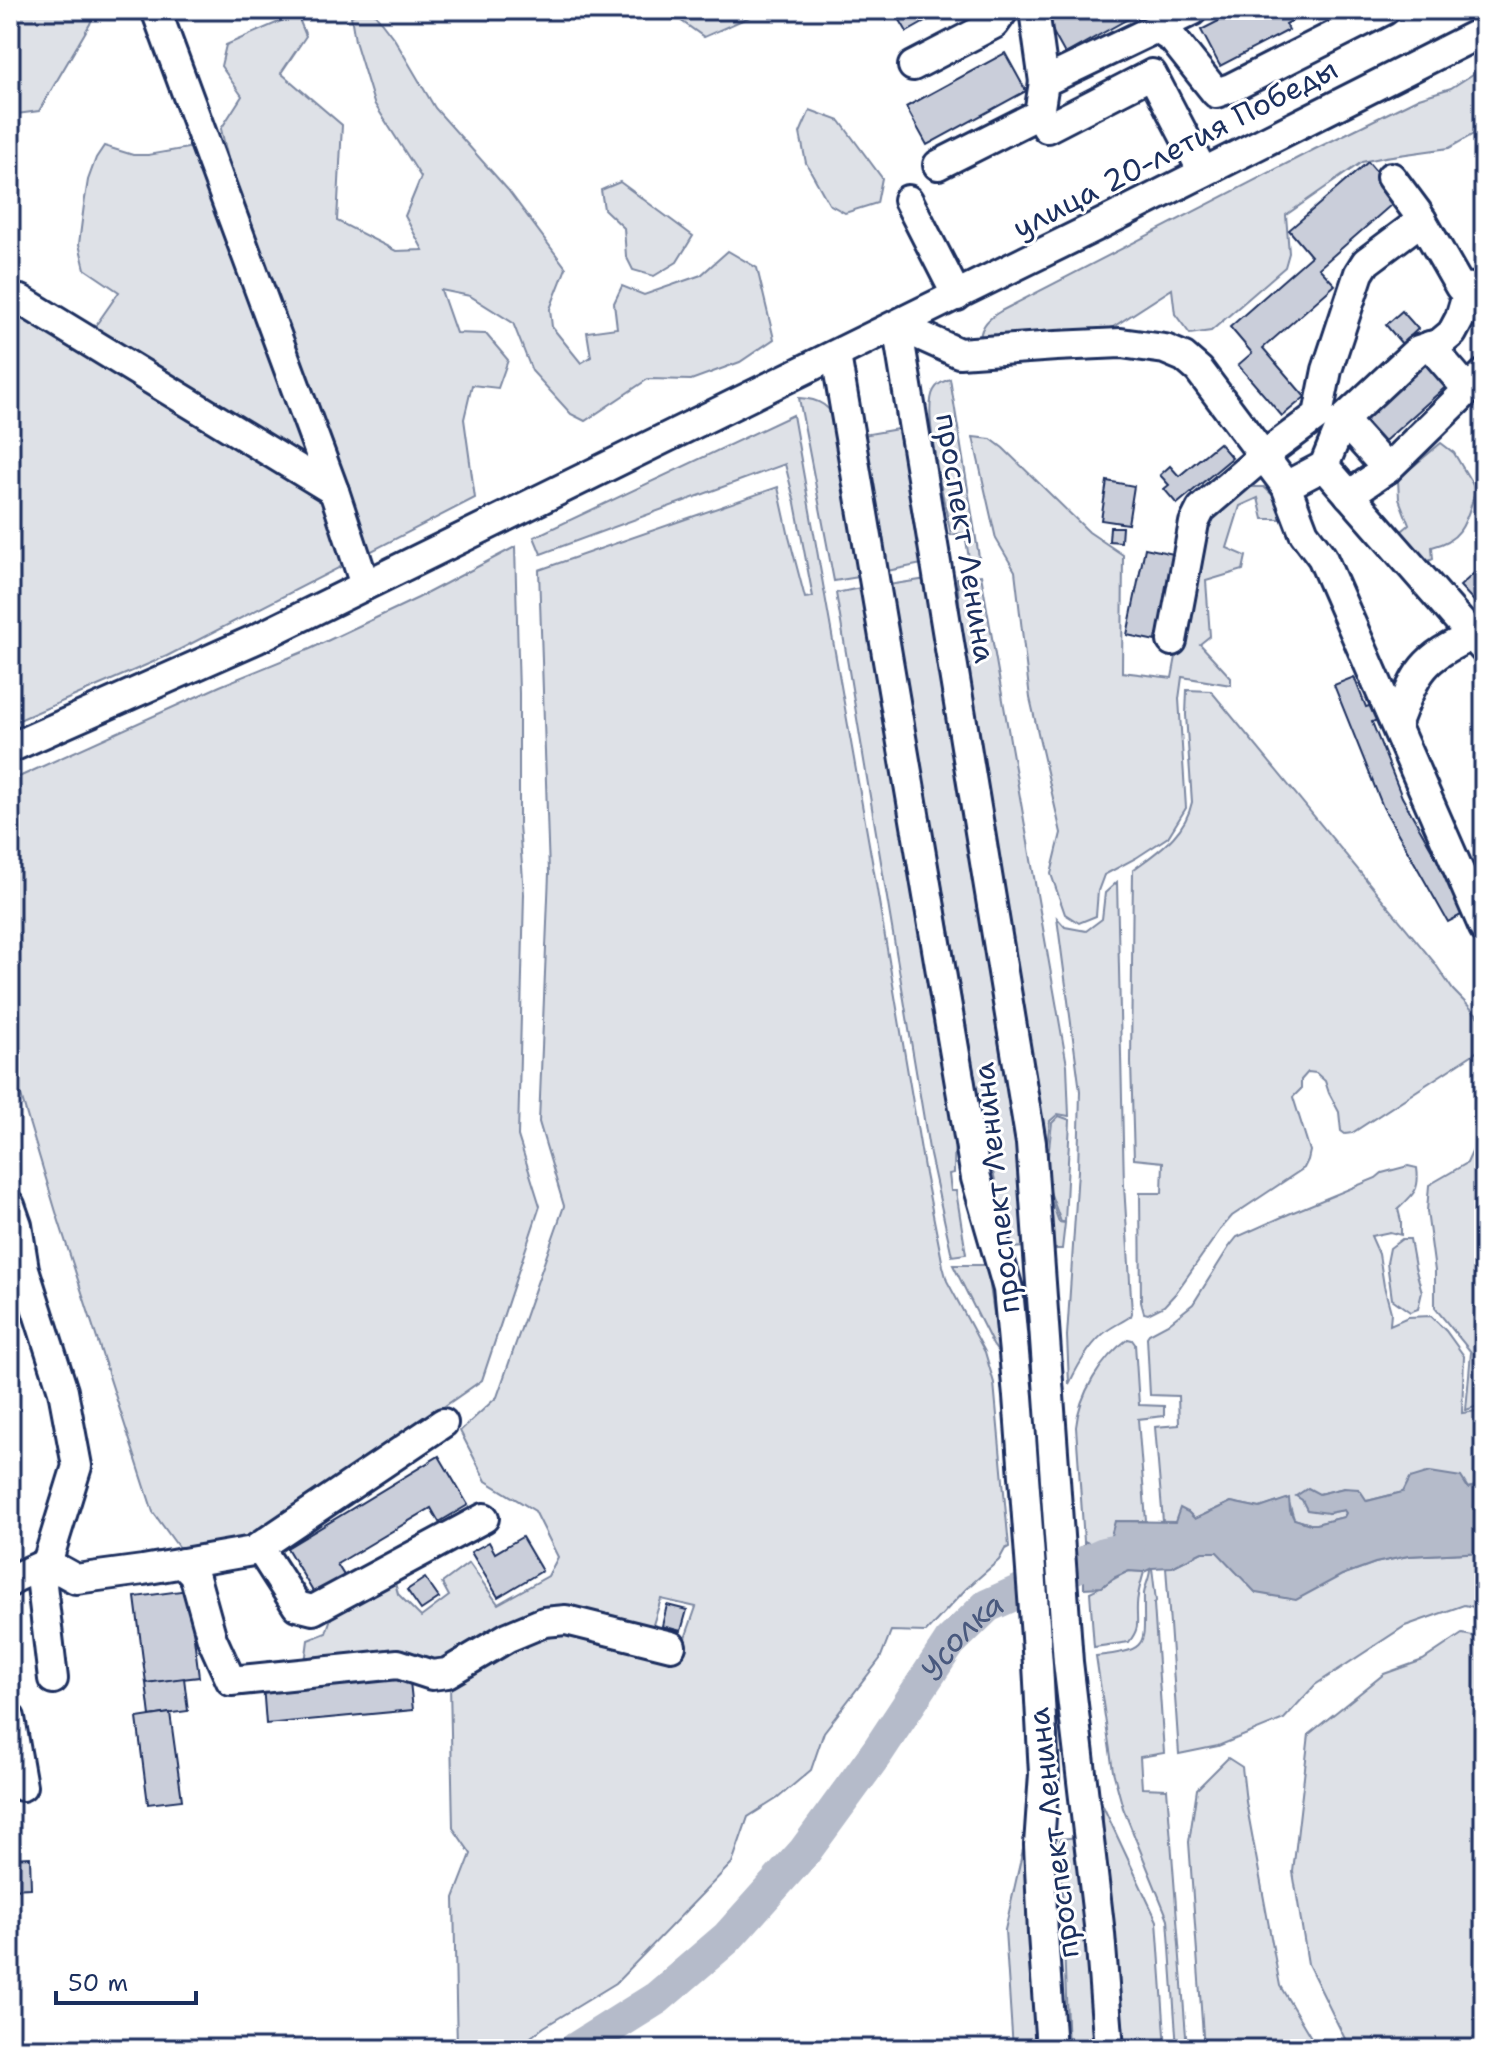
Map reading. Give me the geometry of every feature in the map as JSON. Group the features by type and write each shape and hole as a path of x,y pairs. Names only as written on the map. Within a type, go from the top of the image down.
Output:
{"street":[{"path":"156,10 334,491 365,585"},
{"path":"913,66 994,24 1004,10"},
{"path":"1034,10 1044,82 1039,114 1047,128 1152,74 1203,172"},
{"path":"1172,114 1231,88 1385,10"},
{"path":"1479,10 1484,21"},
{"path":"1044,82 1192,11"},
{"path":"1157,29 1173,39 1216,93"},
{"name":"улица 20-летия Победы","path":"10,748 256,639 957,296 1484,31"},
{"path":"938,165 1039,114"},
{"path":"1172,641 1194,523 1201,509 1263,456 1332,424 1418,350 1440,343 1452,333 1477,289 1460,287 1422,220 1391,177"},
{"path":"908,200 957,296"},
{"path":"1324,466 1332,424 1327,370 1359,273 1366,262 1422,220"},
{"path":"21,300 334,491"},
{"path":"897,325 959,353 1121,343 1165,349 1184,357 1199,370 1286,486 1304,533 1322,557 1484,928"},
{"name":"проспект Ленина","path":"897,325 1031,1143 1068,1662 1100,1934 1109,2049"},
{"path":"1349,495 1387,469 1476,382 1430,346"},
{"name":"проспект Ленина","path":"836,355 976,1178 1008,1289 1038,1664 1044,1774 1039,1845 1051,2049"},
{"path":"1332,424 1387,469"},
{"path":"1286,486 1324,466"},
{"path":"1324,466 1478,642"},
{"path":"1396,725 1414,682 1425,665 1445,647 1478,642"},
{"path":"10,1205 17,1225 24,1269 63,1391 77,1466 42,1585 53,1679"},
{"path":"47,1563 76,1579 253,1551 443,1423"},
{"path":"259,1547 297,1606 313,1610 484,1518"},
{"path":"10,1582 47,1563"},
{"path":"183,1563 194,1574 212,1639 231,1681 398,1664 432,1675 447,1673 508,1637 544,1622 566,1620 671,1646"},
{"path":"10,1718 22,1786"}],"shaded area":[{"path":"10,10 95,10 90,24 39,111 17,114 10,110"},
{"path":"372,10 395,40 435,108 508,190 566,268 550,309 552,327 581,363 591,357 587,332 617,328 614,303 622,286 644,295 701,275 728,251 757,268 774,339 740,362 691,380 648,379 585,421 571,414 532,371 513,323 470,296 441,290 456,333 486,334 508,360 498,388 472,385 464,419 475,498 167,656 10,724 10,320 32,315 73,333 96,325 119,292 85,269 79,244 88,180 104,146 133,155 148,155 199,146 234,184 221,129 242,96 221,66 226,45 297,14 306,36 281,73 342,125 337,221 396,251 423,250 405,216 421,177 374,103 355,41 351,16"},
{"path":"666,10 765,10 704,37"},
{"path":"1484,67 1484,128 1449,148 1362,162 1286,215 1289,253 1285,267 1211,331 1190,334 1175,314 1172,289 1113,327 1070,338 980,339 986,322 1001,311 1315,149 1419,98 1451,88"},
{"path":"810,110 840,121 882,178 877,203 845,213 829,204 806,163 800,133"},
{"path":"620,182 693,236 677,262 654,276 633,270 626,256 624,228 604,209 601,190"},
{"path":"950,379 979,557 969,559 965,533 951,535 932,438 930,418 934,390"},
{"path":"799,398 824,405 839,425 865,576 834,581"},
{"path":"793,415 943,1266 947,1281 985,1352 994,1383 1009,1547 926,1632 891,1631 880,1659 824,1732 811,1770 778,1798 748,1817 732,1863 616,1983 544,2027 515,2049 457,2049 454,1898 471,1854 453,1828 450,1684 540,1629 681,1650 696,1607 661,1599 651,1631 568,1610 442,1664 305,1663 308,1640 326,1633 333,1612 394,1579 398,1594 421,1617 449,1596 442,1583 469,1563 498,1604 548,1576 558,1557 535,1511 486,1481 460,1431 497,1397 564,1206 539,1122 549,873 539,570 778,487 805,598 813,597 785,464 541,554 534,537"},
{"path":"898,429 922,564 887,571 863,435"},
{"path":"973,437 991,439 1003,448 1089,532 1123,555 1122,672 1172,678 1189,588 1206,527 1222,503 1244,487 1264,487 1281,503 1280,519 1263,519 1258,498 1240,506 1227,548 1246,556 1243,570 1206,581 1210,636 1200,644 1231,678 1231,685 1182,677 1179,699 1186,808 1168,837 1104,875 1098,891 1096,916 1079,923 1065,914 1051,874 1061,833 1030,698 1015,571 996,539"},
{"path":"1441,443 1454,453 1476,490 1463,526 1451,539 1432,547 1433,559 1426,562 1397,535 1409,525 1399,499 1398,479"},
{"path":"515,547 519,824 524,894 518,1136 540,1206 482,1380 253,1540 184,1555 153,1512 10,1059 10,781 310,649 418,598"},
{"path":"981,575 1067,1065 1069,1116 1058,1114 1050,1121 1046,1154 1046,1186 1059,1222 1065,1223 1062,1249 1046,1249 1000,874 963,644 957,578"},
{"path":"927,579 1010,1082 1025,1247 1011,1248 985,1138 888,585"},
{"path":"865,587 955,1116 954,1173 949,1174 951,1191 956,1191 966,1254 952,1256 930,1155 836,593"},
{"path":"1187,690 1211,691 1434,962 1453,990 1484,1022 1484,1047 1352,1133 1345,1134 1341,1131 1339,1112 1325,1081 1316,1073 1308,1072 1301,1080 1301,1089 1293,1097 1310,1151 1304,1168 1232,1216 1175,1294 1164,1306 1148,1314 1144,1313 1141,1302 1140,1193 1162,1193 1163,1162 1134,1159 1131,1063 1133,870 1177,833 1192,802"},
{"path":"1117,882 1124,1185 1132,1313 1096,1341 1069,1384 1067,1336 1080,1091 1057,918 1065,927 1086,931 1102,919 1105,893"},
{"path":"1059,1116 1070,1120 1065,1222 1061,1222 1046,1173 1052,1123"},
{"path":"1484,1126 1484,1404 1466,1410 1471,1352 1435,1308 1435,1271 1427,1211 1429,1185 1467,1163"},
{"path":"1408,1166 1417,1168 1418,1182 1412,1195 1398,1209 1401,1235 1390,1232 1371,1236 1379,1254 1391,1312 1390,1325 1408,1317 1431,1316 1464,1356 1462,1413 1484,1410 1484,1484 1468,1488 1403,1492 1367,1501 1344,1488 1319,1494 1328,1513 1344,1510 1344,1517 1316,1524 1294,1519 1288,1499 1260,1508 1231,1502 1195,1519 1188,1512 1175,1522 1163,1522 1155,1427 1179,1425 1178,1396 1150,1395 1149,1334 1168,1324 1193,1304 1237,1237 1382,1173"},
{"path":"1402,1239 1410,1239 1422,1292 1418,1309 1410,1312 1392,1299 1387,1263 1390,1248"},
{"path":"953,1265 987,1265 1000,1355 993,1345"},
{"path":"1128,1339 1135,1344 1139,1405 1164,1406 1164,1416 1138,1419 1146,1521 1116,1521 1109,1543 1094,1546 1084,1541 1076,1427 1082,1402 1093,1378 1109,1356"},
{"path":"1202,1552 1217,1552 1342,1575 1375,1563 1408,1556 1484,1552 1484,1609 1464,1605 1405,1626 1315,1685 1284,1719 1218,1746 1179,1754 1166,1567"},
{"path":"1152,1568 1164,1753 1140,1757 1142,1788 1167,1789 1187,2049 1177,2049 1168,1919 1123,1808 1113,1771 1096,1656 1127,1651 1141,1642 1144,1594"},
{"path":"1129,1571 1144,1572 1135,1632 1129,1642 1094,1647 1090,1592"},
{"path":"1462,1634 1484,1638 1484,2049 1350,2049 1308,1964 1293,1872 1309,1734 1384,1674 1423,1660"},
{"path":"1228,1758 1242,1767 1280,1986 1318,2049 1204,2049 1189,1842 1197,1789"},
{"path":"1103,1806 1157,1921 1166,2049 1125,2049"},
{"path":"1028,1827 1041,2049 1013,2049 1005,1930"},
{"path":"1078,1837 1099,2049 1068,2049 1060,1839"}],"water":[{"path":"1430,1472 1461,1477 1468,1488 1484,1484 1484,1552 1408,1556 1375,1563 1342,1575 1296,1600 1256,1593 1217,1552 1202,1552 1172,1567 1129,1571 1102,1587 1084,1588 1084,1541 1094,1546 1109,1543 1115,1521 1175,1522 1180,1508 1195,1519 1231,1502 1260,1508 1289,1498 1294,1519 1316,1524 1344,1517 1346,1513 1344,1510 1328,1513 1307,1510 1296,1496 1308,1488 1319,1494 1344,1488 1359,1489 1367,1501 1403,1492 1410,1478"}],"building":[{"path":"894,10 946,10 907,32"},
{"path":"1054,10 1144,10 1065,54 1044,16"},
{"path":"1240,10 1312,10 1286,24 1289,30 1220,66 1201,30"},
{"path":"1005,53 1026,91 927,145 906,107"},
{"path":"1368,162 1399,198 1319,268 1335,285 1263,348 1305,397 1282,416 1238,365 1252,353 1230,327 1311,256 1289,230"},
{"path":"1402,311 1418,329 1402,344 1386,325"},
{"path":"1424,355 1450,383 1377,448 1352,420"},
{"path":"1219,443 1232,458 1177,504 1164,489 1169,485 1160,475 1170,466 1179,476"},
{"path":"1107,481 1134,486 1128,524 1101,520"},
{"path":"1110,527 1122,527 1121,542 1109,541"},
{"path":"1145,548 1183,556 1165,643 1127,635"},
{"path":"1484,564 1484,612 1460,586"},
{"path":"1354,677 1366,707 1379,703 1385,717 1372,722 1402,797 1467,912 1448,922 1383,807 1334,685"},
{"path":"439,1456 468,1505 439,1522 431,1508 337,1564 345,1577 315,1595 287,1548"},
{"path":"522,1537 542,1571 498,1597 471,1552 489,1542 495,1553"},
{"path":"425,1578 439,1598 421,1610 407,1590"},
{"path":"188,1590 199,1677 146,1683 135,1597"},
{"path":"667,1605 687,1610 681,1631 662,1626"},
{"path":"409,1672 413,1710 266,1724 263,1685"},
{"path":"184,1678 188,1711 150,1716 146,1683"},
{"path":"170,1713 182,1800 148,1804 137,1718"},
{"path":"30,1857 31,1888 10,1889 10,1858"}],"waterway":[{"name":"Усолка","path":"576,2049 657,1998 727,1938 805,1851 878,1751 950,1642 987,1606 1104,1554 1128,1549"}]}
